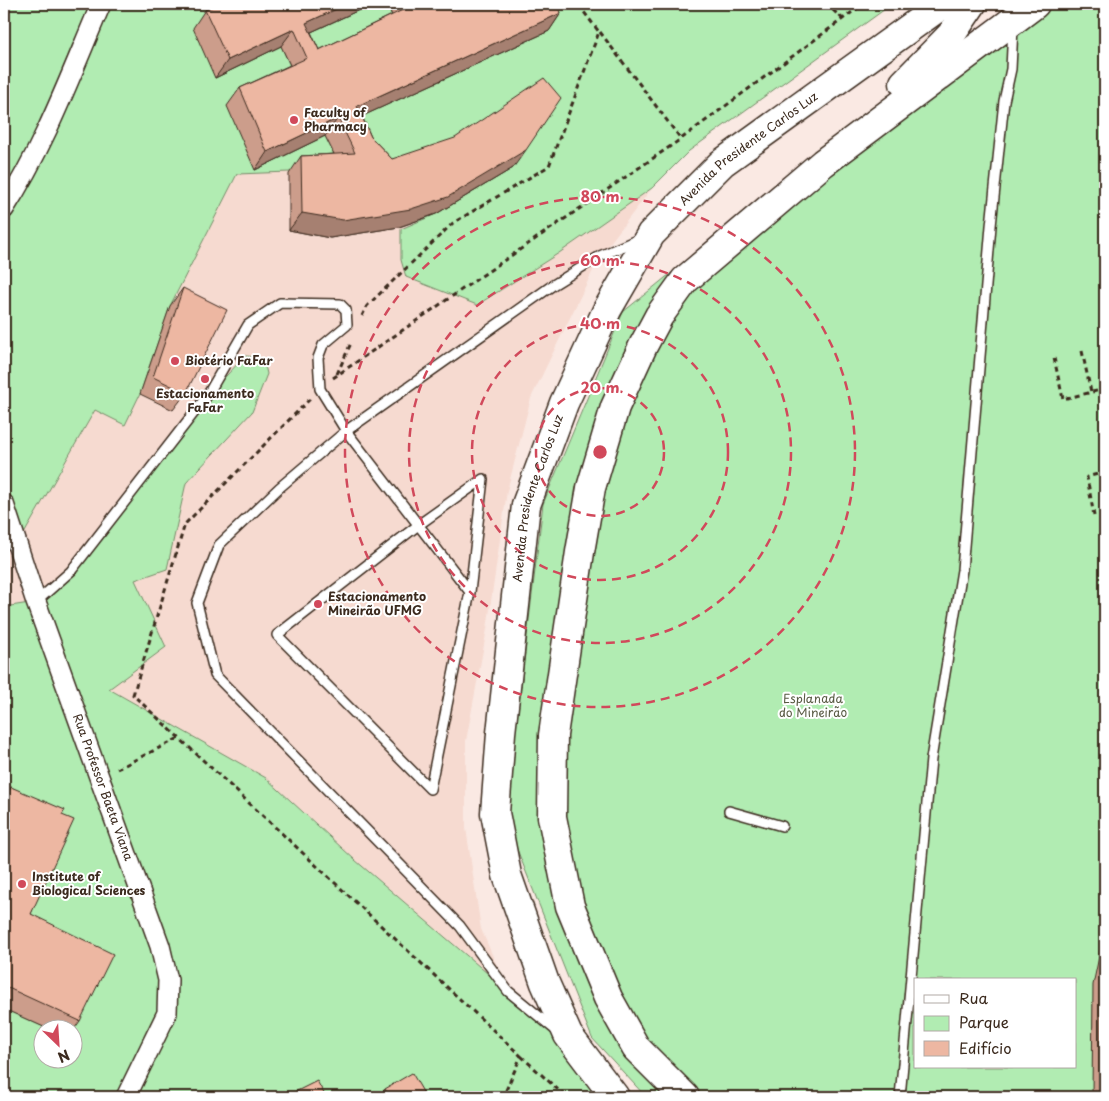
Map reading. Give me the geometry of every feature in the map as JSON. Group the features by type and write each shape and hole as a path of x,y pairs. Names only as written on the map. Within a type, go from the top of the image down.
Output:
{"main road":[{"name":"Avenida Presidente Carlos Luz","path":"615,1097 568,1035 544,983 507,875 495,813 501,733 526,505 564,403 607,310 652,234 722,163 943,4"},
{"path":"823,163 850,131 930,59 951,35 972,4"},
{"path":"682,1094 636,1048 608,998 570,906 552,817 554,735 580,552 591,488 615,407 659,316 685,280 823,163 1035,4"}],"street":[{"path":"4,209 29,169 49,128 101,4"},
{"name":"Rua Professor Baeta Viana","path":"4,504 36,602 160,946 168,980 167,1013 126,1097"}],"lane":[{"path":"900,1097 931,759 962,570 992,217 1004,101 1011,69 1013,20"},
{"path":"579,1050 508,991 460,926 215,675 196,603 219,544 279,488 346,431 553,285 600,256 652,234"},
{"path":"36,602 71,571 207,396 248,325 280,303 340,304 346,310 347,325 323,345 318,358 320,389 346,431 417,526 470,592"},
{"path":"484,479 470,592 430,789 277,635 417,526 484,479"},
{"path":"729,812 782,826"}],"path":[{"path":"578,4 681,139"},
{"path":"826,4 843,18"},
{"path":"352,340 337,374 681,139 863,4"},
{"path":"360,323 367,306 453,223 549,166 599,32"},
{"path":"1082,351 1092,392"},
{"path":"1054,358 1063,399 1105,389"},
{"path":"1094,516 1087,476 1105,472"},
{"path":"99,778 179,738"},
{"path":"522,1056 566,1097"}],"shaded area":[{"path":"4,4 892,4 689,151 652,188 600,256 531,398 507,491 487,629 466,741 466,828 481,929 508,991 568,1035 4,1097"}],"green space":[{"path":"4,4 242,4 215,78 281,46 294,75 255,170 325,136 342,170 237,174 170,306 140,394 125,425 95,410 17,546 4,504"},
{"path":"372,4 386,4 396,25 307,67 294,40"},
{"path":"537,4 892,4 689,151 652,188 559,253 477,305 406,277 401,260 401,229 436,214 513,168 478,130 379,176 345,124 549,31"},
{"name":"Esplanada do Mineirão","path":"1014,4 1105,4 1105,1097 646,1097 592,1038 505,819 543,504 623,312 912,78"},
{"path":"245,356 257,357 264,361 267,374 252,412 186,483 167,569 135,580 166,647 109,689 266,778 355,860 508,991 600,1079 615,1097 4,1097 4,1009 32,1022 32,1068 82,1068 82,1018 78,1018 101,972 19,932 4,806 4,607 36,602 71,571 207,396"}],"building":[{"name":"Faculty of Pharmacy","path":"218,4 347,4 306,23 319,50 409,7 407,4 557,4 561,13 357,106 371,137 392,159 455,138 544,78 561,98 526,150 448,197 411,209 343,220 302,213 301,156 355,153 338,118 267,152 240,88 307,58 294,29 228,60 205,10"},
{"name":"Biotério FaFar","path":"183,288 227,310 186,393 153,377"},
{"name":"Institute of Biological Sciences","path":"11,787 65,810 62,815 74,820 31,914 113,954 81,1018 73,1018 4,986 4,930 9,921 4,918 4,803"},
{"path":"1105,956 1105,1097 1102,1097 1102,972"},
{"path":"412,1073 426,1097 389,1097 385,1089"},
{"path":"317,1081 326,1097 285,1097"},
{"path":"4,1092 16,1097 4,1097"}],"place":[{"name":"Faculty of Pharmacy","path":"294,120"},
{"name":"Biotério FaFar","path":"175,361"},
{"name":"Estacionamento FaFar","path":"205,379"},
{"name":"Estacionamento Mineirão UFMG","path":"318,604"},
{"name":"Institute of Biological Sciences","path":"22,884"}]}
